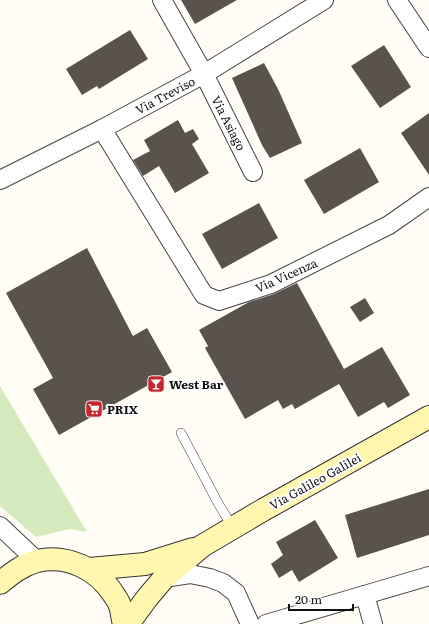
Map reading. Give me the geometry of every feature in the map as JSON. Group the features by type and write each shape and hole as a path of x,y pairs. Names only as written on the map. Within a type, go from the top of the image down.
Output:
{"main road":[{"name":"Via Galileo Galilei","path":"128,624 164,578 202,546 429,417"},
{"name":"Via Galileo Galilei","path":"89,569 145,564 202,546"},
{"path":"0,583 15,570 37,561 54,559 72,562 89,569 107,584 120,605 124,624"}],"street":[{"name":"Via Asiago","path":"162,0 204,74 253,172"},
{"name":"Via Treviso","path":"0,180 102,129 204,74 324,0"},
{"path":"397,0 429,48"},
{"name":"Via Vicenza","path":"102,129 204,295 219,302 271,284 389,224 429,197"},
{"path":"0,526 37,561"},
{"path":"164,578 190,574 210,578 223,583 236,593 250,624"},
{"path":"266,624 429,576"},
{"path":"365,596 373,624"}],"lane":[{"path":"181,433 233,528"}],"green space":[{"path":"0,386 87,532 70,529 36,537 0,506"}],"building":[{"path":"181,0 237,0 195,24"},
{"path":"130,30 148,59 99,89 97,86 82,95 66,69"},
{"path":"384,45 411,87 380,108 351,66"},
{"path":"264,63 278,89 302,143 270,158 262,145 232,78"},
{"path":"429,113 429,175 401,133"},
{"path":"178,120 185,133 193,129 199,139 192,144 209,173 175,193 159,166 143,176 133,160 150,151 144,140"},
{"path":"360,148 379,182 324,214 304,180"},
{"path":"259,203 278,238 222,269 202,234"},
{"path":"87,248 133,336 147,328 172,372 59,435 33,389 53,378 6,293"},
{"path":"297,283 344,369 382,347 410,395 388,408 384,402 358,417 339,384 295,409 292,404 283,409 278,400 245,419 205,348 208,346 199,330 249,302 274,294"},
{"path":"365,298 374,313 360,322 350,307"},
{"path":"429,489 429,535 357,558 345,515"},
{"path":"315,520 338,558 299,582 292,570 279,578 271,564 283,555 276,542"}],"place":[{"name":"West Bar","path":"156,384"},
{"name":"PRIX","path":"94,409"}]}
